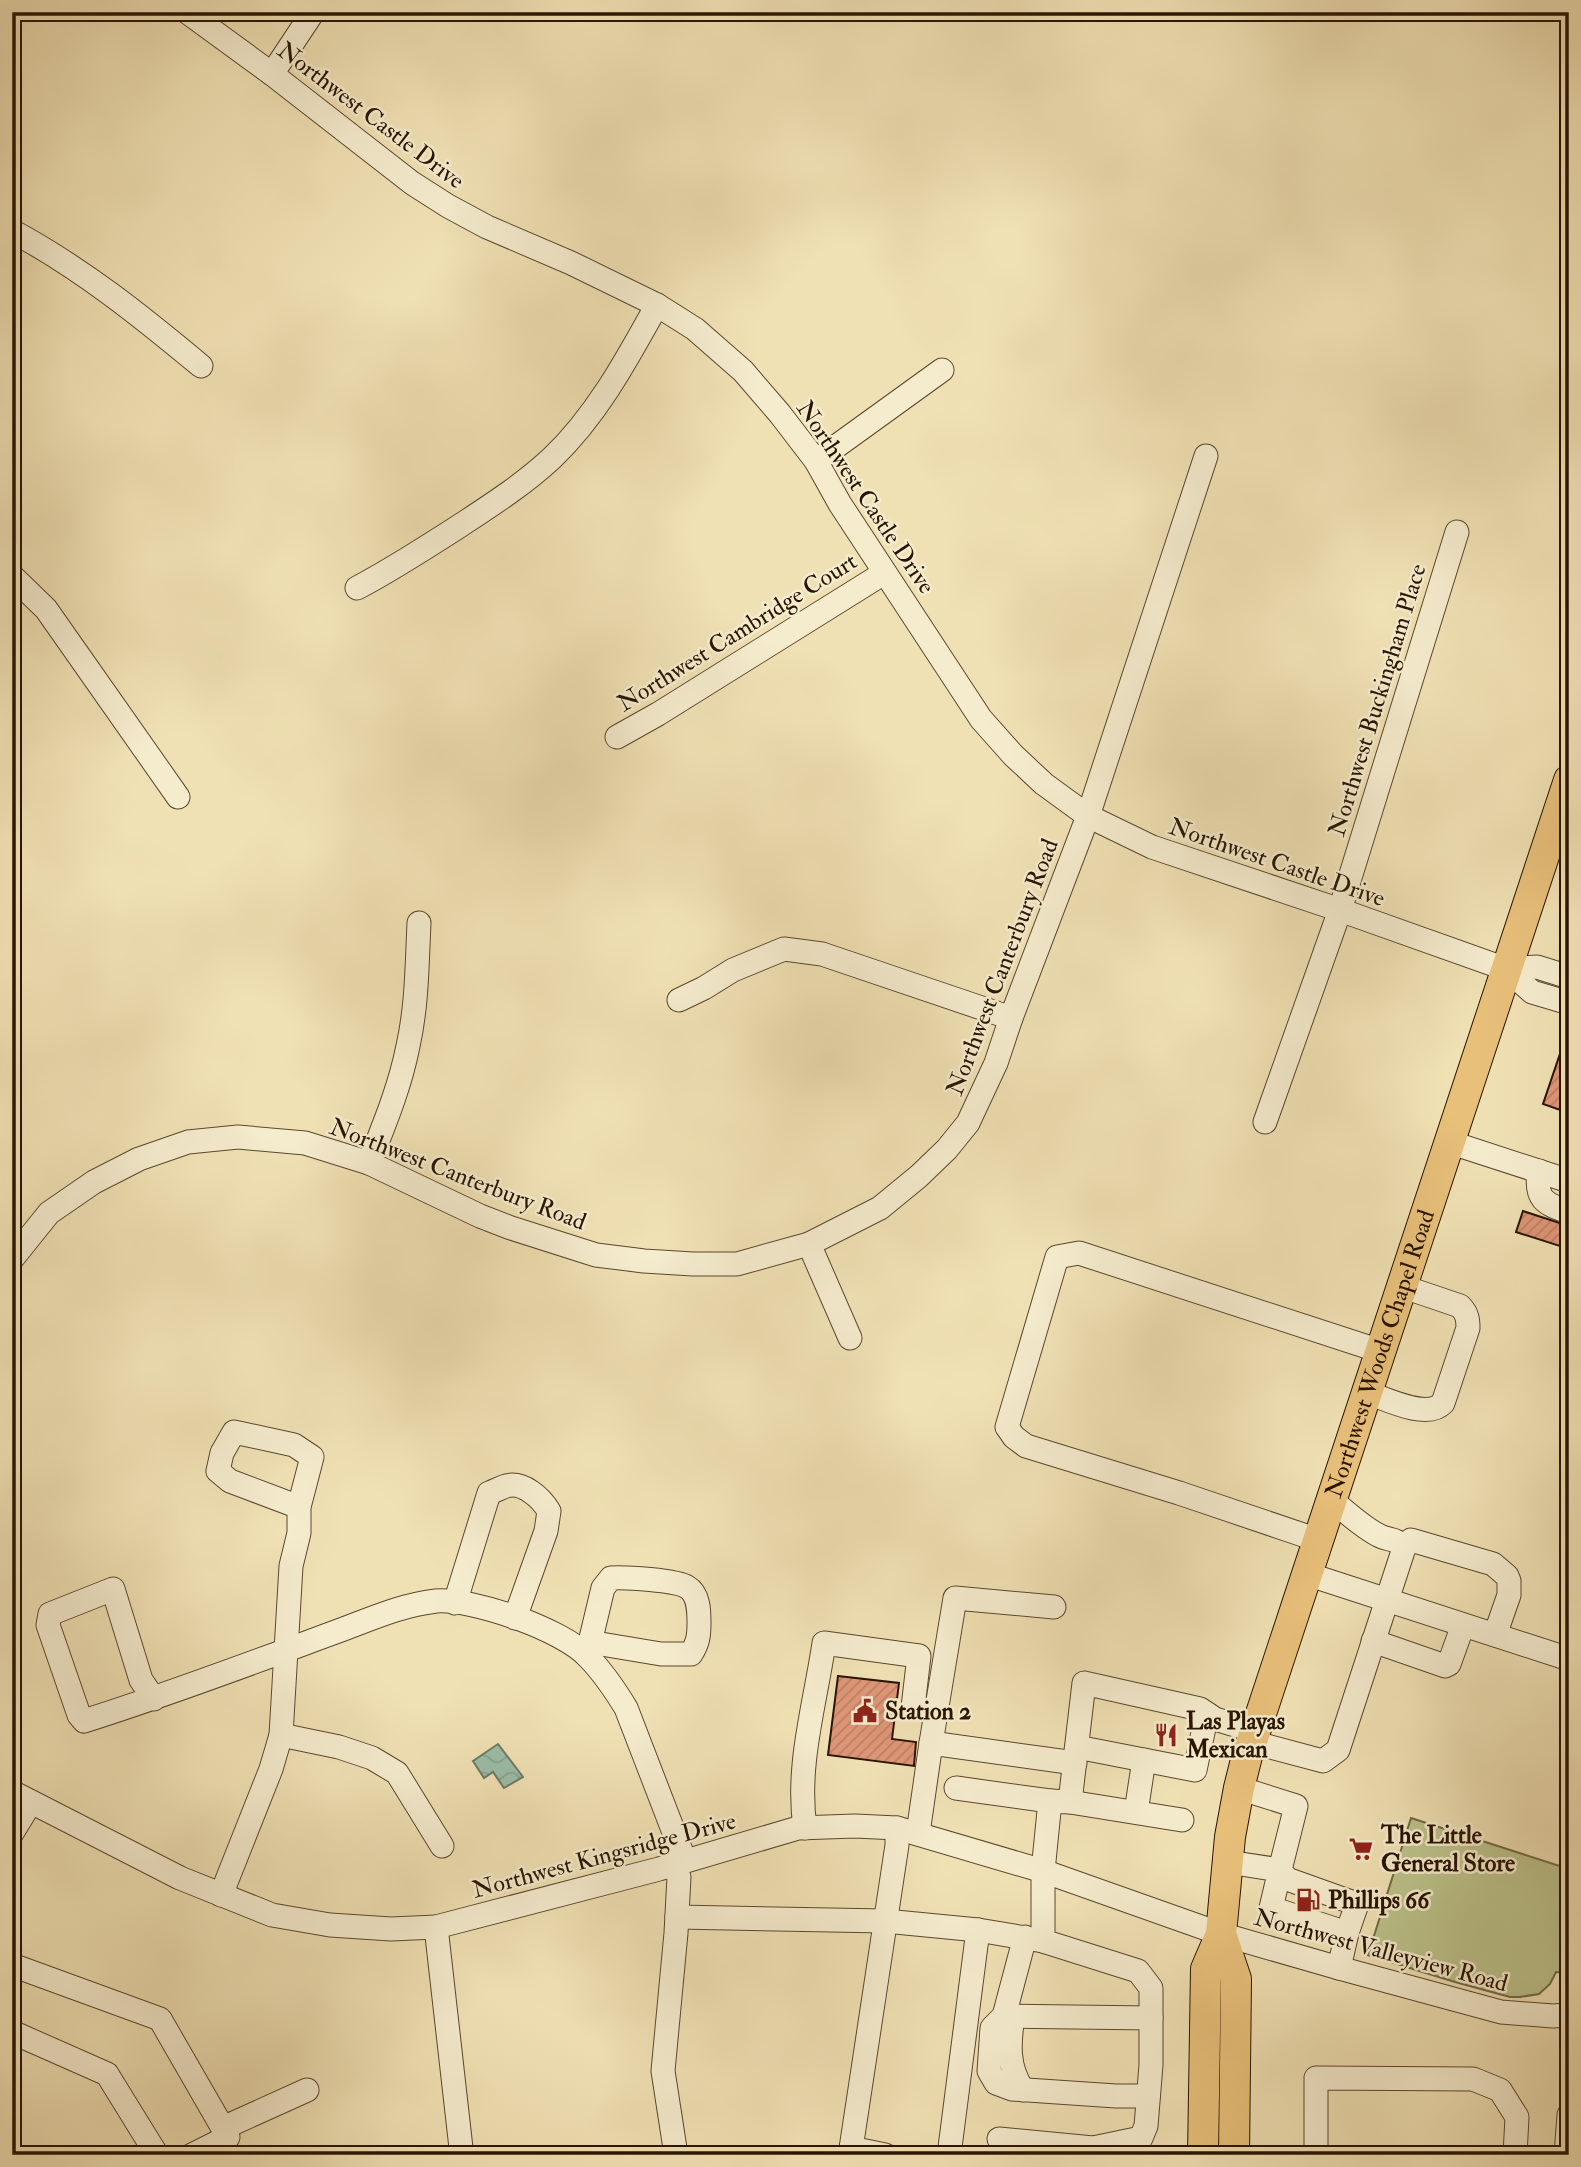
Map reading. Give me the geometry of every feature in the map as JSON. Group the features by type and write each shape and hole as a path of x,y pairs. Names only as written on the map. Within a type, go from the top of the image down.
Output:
{"main road":[{"name":"Northwest Woods Chapel Road","path":"1203,2155 1206,1969 1221,1934 1239,1788 1366,1392 1569,780"},
{"name":"Northwest Woods Chapel Road","path":"1221,1934 1236,1979 1234,2155"}],"street":[{"name":"Northwest Castle Drive","path":"187,12 412,183 487,227 571,263 657,305 695,329 743,371 816,461 884,573 981,719 1044,784 1088,816 1152,847 1506,969"},
{"path":"272,74 313,12"},
{"path":"12,231 69,264 127,306 201,366"},
{"path":"356,588 395,568 497,501 553,457 592,413 617,377 657,305"},
{"path":"816,461 942,370"},
{"name":"Northwest Canterbury Road","path":"12,1259 50,1213 94,1182 139,1158 188,1142 238,1137 305,1143 369,1163 480,1216 596,1255 693,1264 737,1264 809,1244 880,1208 919,1177 968,1123 996,1063 1088,816 1206,456"},
{"name":"Northwest Buckingham Place","path":"1265,1122 1340,910 1457,531"},
{"name":"Northwest Cambridge Court","path":"617,737 884,573"},
{"path":"12,576 46,609 178,797"},
{"path":"369,1163 400,1081 409,1044 415,1005 419,923"},
{"path":"679,999 704,988 733,970 784,948 822,954 1011,1018"},
{"path":"1506,969 1537,967 1569,977"},
{"path":"1506,969 1532,992 1569,1003"},
{"path":"1449,1142 1569,1181"},
{"path":"1539,1171 1539,1193 1545,1203 1569,1212"},
{"path":"809,1244 850,1338"},
{"path":"1318,1541 1179,1493 1026,1446 1014,1437 1007,1427 1058,1257 1079,1253 1380,1351"},
{"path":"1366,1392 1423,1411 1438,1408 1443,1403 1460,1353 1468,1328 1465,1311 1460,1306 1401,1286"},
{"path":"455,1603 489,1493 509,1485 528,1490 541,1499 549,1511 546,1531 515,1618"},
{"path":"1331,1499 1376,1534 1397,1540 1404,1548"},
{"path":"221,1895 271,1769 281,1735 291,1566 299,1533 299,1507"},
{"path":"1009,2016 1034,1939 1043,1871 1060,1802 1076,1755 1084,1683 1200,1709 1215,1719 1254,1736 1323,1760 1338,1750 1408,1541 1415,1540 1493,1564 1502,1571 1509,1581 1510,1590 1495,1635"},
{"path":"1307,1574 1569,1658"},
{"path":"154,1699 141,1680 113,1589 50,1614 48,1625 79,1715 85,1721 154,1699 332,1634 389,1610 439,1601 473,1605 515,1618 588,1648 691,1654 699,1642 697,1599 688,1588 629,1577 611,1578 603,1588 588,1648 626,1708 679,1863 677,1917 663,2071 676,2155"},
{"path":"885,2155 851,2151 897,1845 908,1831 930,1743 955,1598 1054,1607"},
{"path":"1373,1641 1444,1666 1449,1664 1463,1625"},
{"path":"805,1828 802,1803 805,1745 824,1643 919,1656 913,1707 936,1711"},
{"path":"930,1743 1144,1760 1195,1770 1207,1714"},
{"path":"281,1735 339,1747 372,1758 397,1773 442,1846"},
{"path":"1136,1812 1144,1760"},
{"path":"956,1788 1182,1820"},
{"path":"1239,1788 1296,1806 1271,1908 1348,1933"},
{"path":"12,1833 21,1797"},
{"name":"Northwest Kingsridge Drive","path":"21,1797 180,1878 272,1915 330,1926 391,1929 436,1927 679,1863 798,1828 855,1826 908,1831 1043,1871 1221,1934"},
{"path":"1228,1862 1280,1870 1287,1879 1357,1904 1339,1968"},
{"path":"677,1917 885,1921 978,1930 1034,1939 1138,1971 1151,1988 1151,2065 1146,2126 1141,2137 1071,2150 999,2138"},
{"path":"436,1927 461,2148 458,2155"},
{"path":"949,2155 978,1930"},
{"name":"Northwest Valleyview Road","path":"1221,1934 1501,2012 1553,2017 1568,2023"},
{"path":"12,1965 160,2019 228,2137 192,2155"},
{"path":"1148,2096 1012,2089 996,2083 989,2071 992,2028 1009,2016 1151,2018"},
{"path":"12,2032 107,2074 156,2155"},
{"path":"1316,2155 1316,2078 1473,2079 1500,2090 1517,2118 1515,2155"},
{"path":"223,2128 307,2090"},
{"path":"1566,2155 1569,2115"}],"green space":[{"path":"1411,1818 1569,1869 1569,1973 1556,1972 1550,1984 1539,1994 1510,1997 1368,1955"}],"water":[{"path":"498,1744 523,1777 504,1788 493,1772 484,1778 473,1761"}],"building":[{"path":"1566,1036 1569,1037 1569,1113 1543,1104"},
{"path":"1523,1211 1569,1226 1569,1249 1516,1232"},
{"name":"Station 2","path":"838,1676 899,1683 892,1739 916,1742 914,1766 828,1755"}],"place":[{"name":"Station 2","path":"865,1711"},
{"name":"Las Playas Mexican","path":"1166,1735"},
{"name":"The Little General Store","path":"1361,1849"},
{"name":"Phillips 66","path":"1308,1900"}]}
